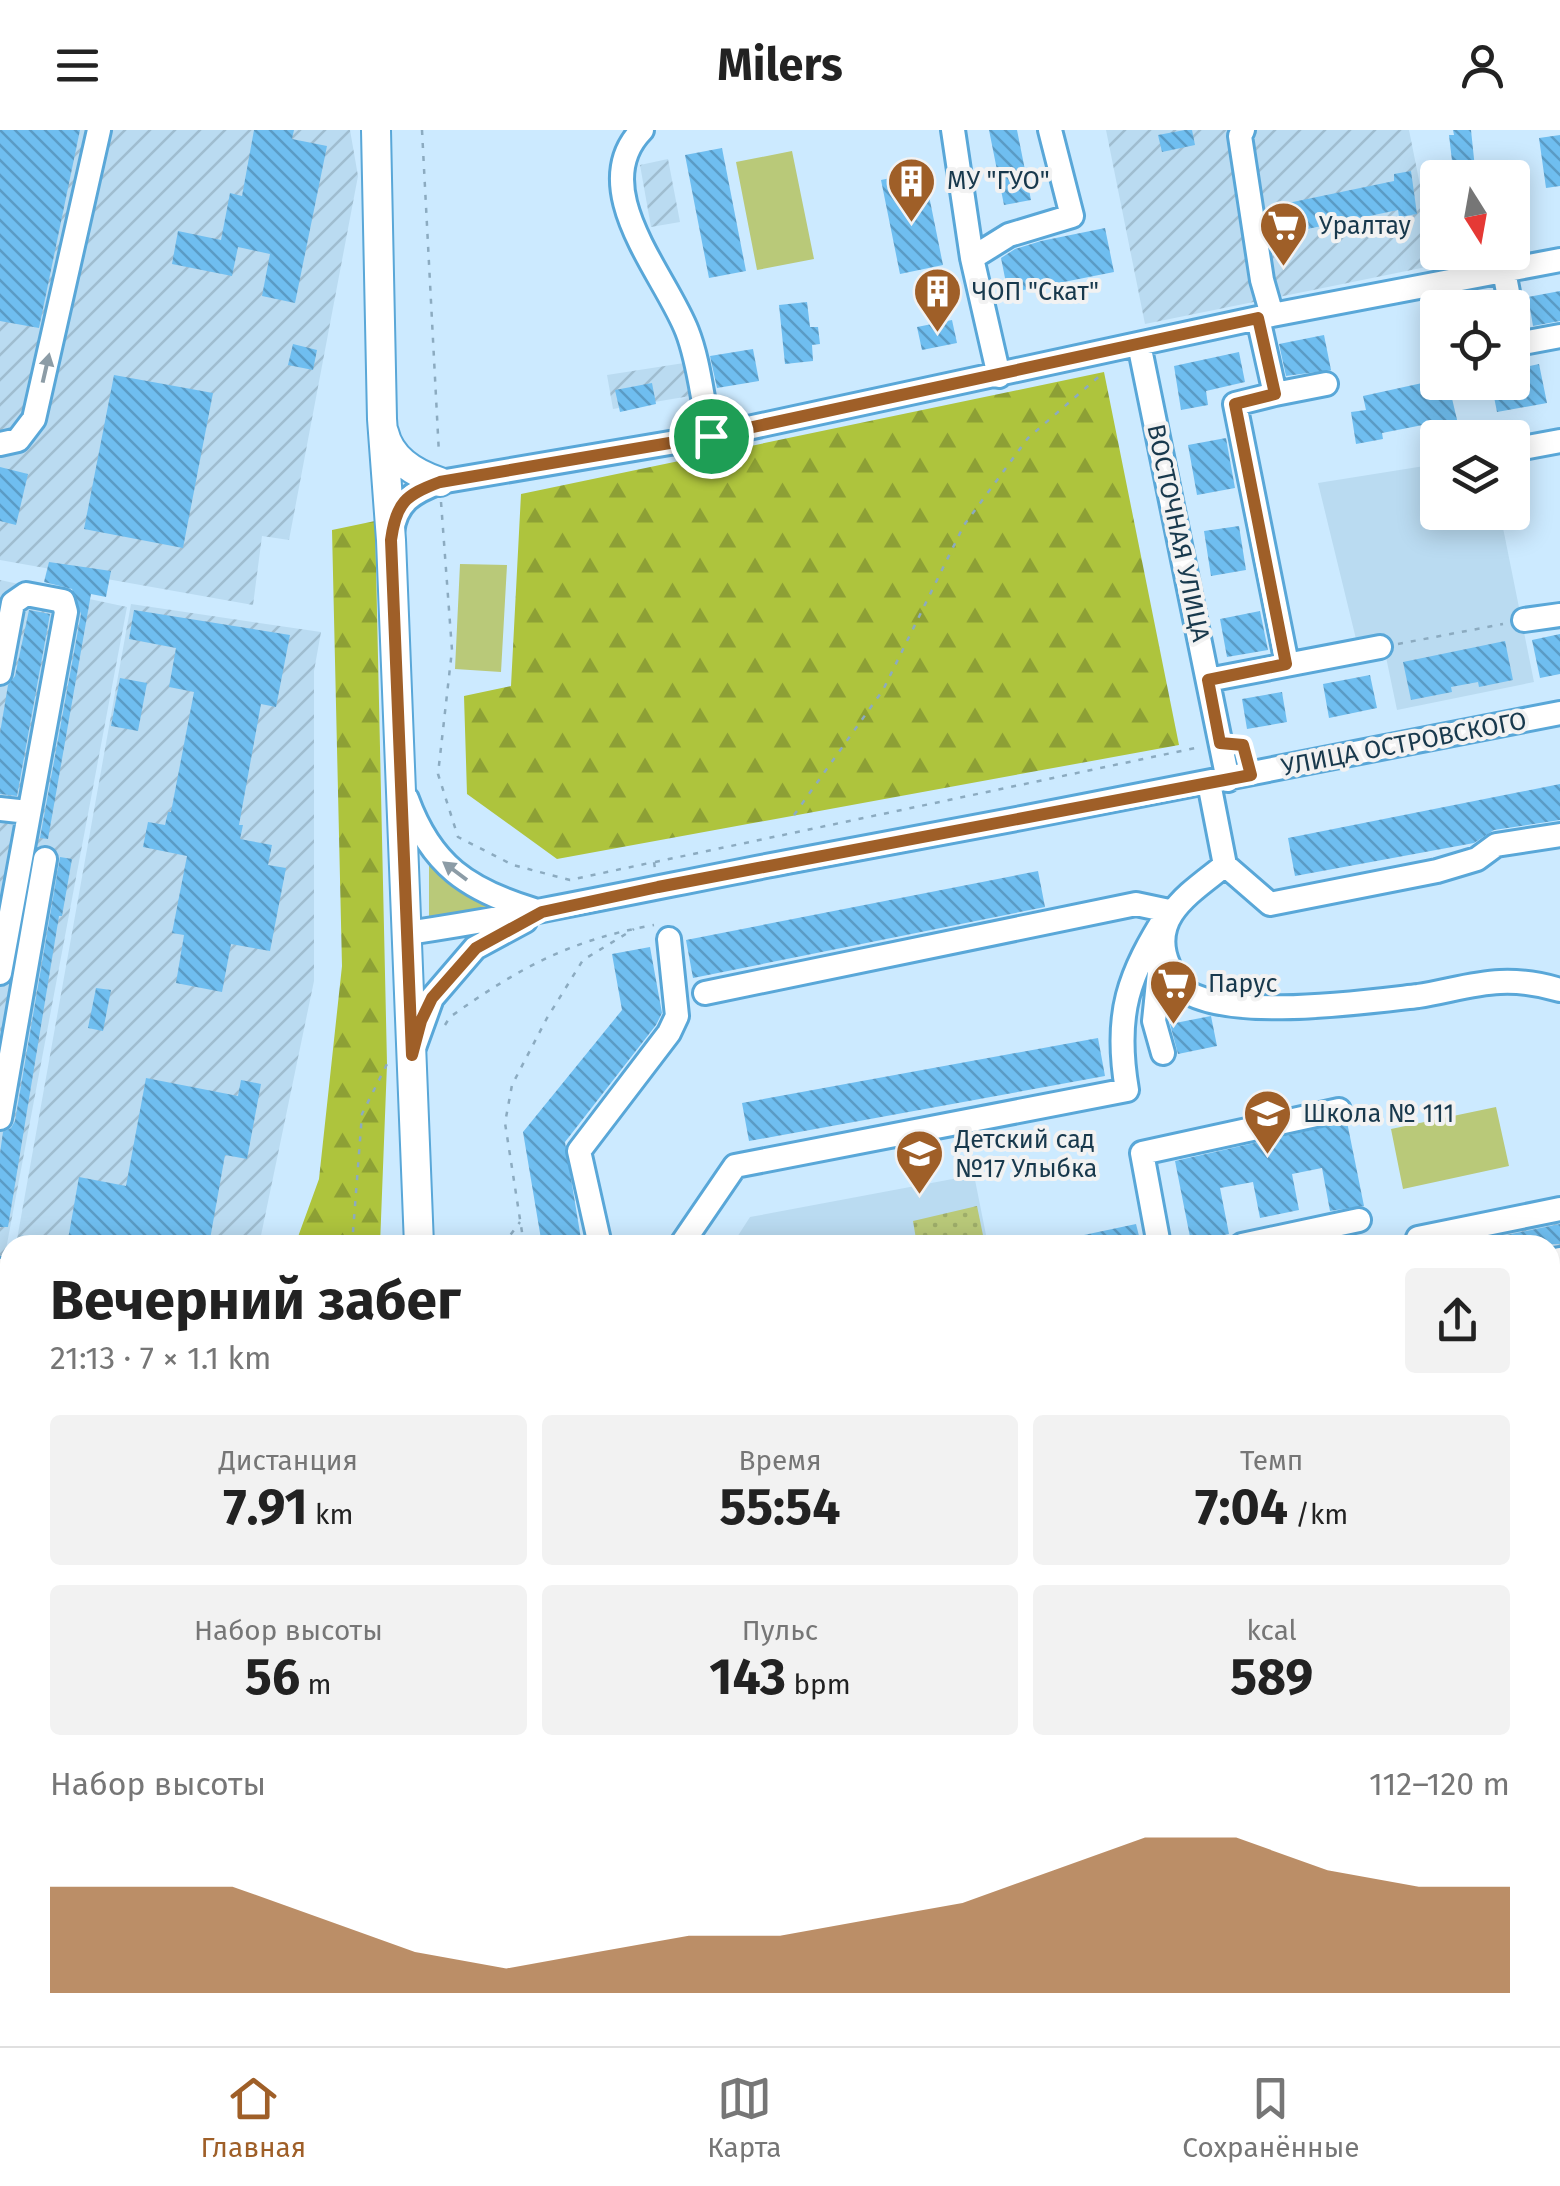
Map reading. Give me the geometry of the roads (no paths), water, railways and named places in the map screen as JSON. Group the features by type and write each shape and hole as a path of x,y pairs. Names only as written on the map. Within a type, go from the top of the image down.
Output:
{"main road":[{"path":"376,130 382,419 408,934 399,1059 418,1235"},
{"path":"382,419 386,442 396,456 423,476 440,482"}],"street":[{"path":"0,444 18,440 34,419 99,130"},
{"path":"642,130 624,156 624,203 632,227 687,330 711,436"},
{"path":"952,130 972,258 998,376"},
{"path":"972,258 1008,235 1072,216 1050,130"},
{"path":"1243,130 1240,136 1275,394"},
{"path":"391,540 394,515 402,503 419,490 440,482 711,436 1265,316 1560,260"},
{"path":"1504,271 1508,290"},
{"path":"1530,341 1560,336"},
{"name":"ВОСТОЧНАЯ УЛИЦА","path":"1139,344 1220,743 1218,781 1225,865"},
{"path":"1286,664 1235,404 1326,384"},
{"path":"1530,447 1560,442"},
{"path":"0,673 13,603 26,594 63,601 66,612 0,973"},
{"path":"1524,620 1560,615"},
{"path":"1208,680 1380,647"},
{"name":"УЛИЦА ОСТРОВСКОГО","path":"542,912 1560,712"},
{"path":"402,784 419,832 437,857 490,897 542,912"},
{"path":"0,810 28,812"},
{"path":"687,1235 735,1166 1127,1090 1120,1046 1124,1010 1140,956 1170,911 1225,865 1270,904 1437,872 1477,859 1496,846 1560,835"},
{"path":"0,1118 45,859"},
{"path":"705,993 1136,904 1170,911"},
{"path":"1162,1054 1154,1020 1170,911"},
{"path":"408,934 542,912"},
{"path":"399,1059 432,998 476,948 542,912"},
{"path":"598,1235 579,1152 669,1033 677,1016 666,931"},
{"path":"1162,950 1178,985 1208,1002 1242,1007 1278,1008 1417,996 1499,982 1537,983 1560,990"},
{"path":"1157,1235 1142,1153 1340,1110"},
{"path":"1433,1235 1560,1209"},
{"path":"1289,1235 1359,1220"}],"place":[{"name":"МУ \"ГУО\"","path":"912,224"},
{"name":"Уралтау","path":"1284,268"},
{"name":"ЧОП \"Скат\"","path":"937,334"},
{"name":"Парус","path":"1173,1026"},
{"name":"Школа № 111","path":"1268,1156"},
{"name":"Детский сад №17 Улыбка","path":"920,1196"}]}
